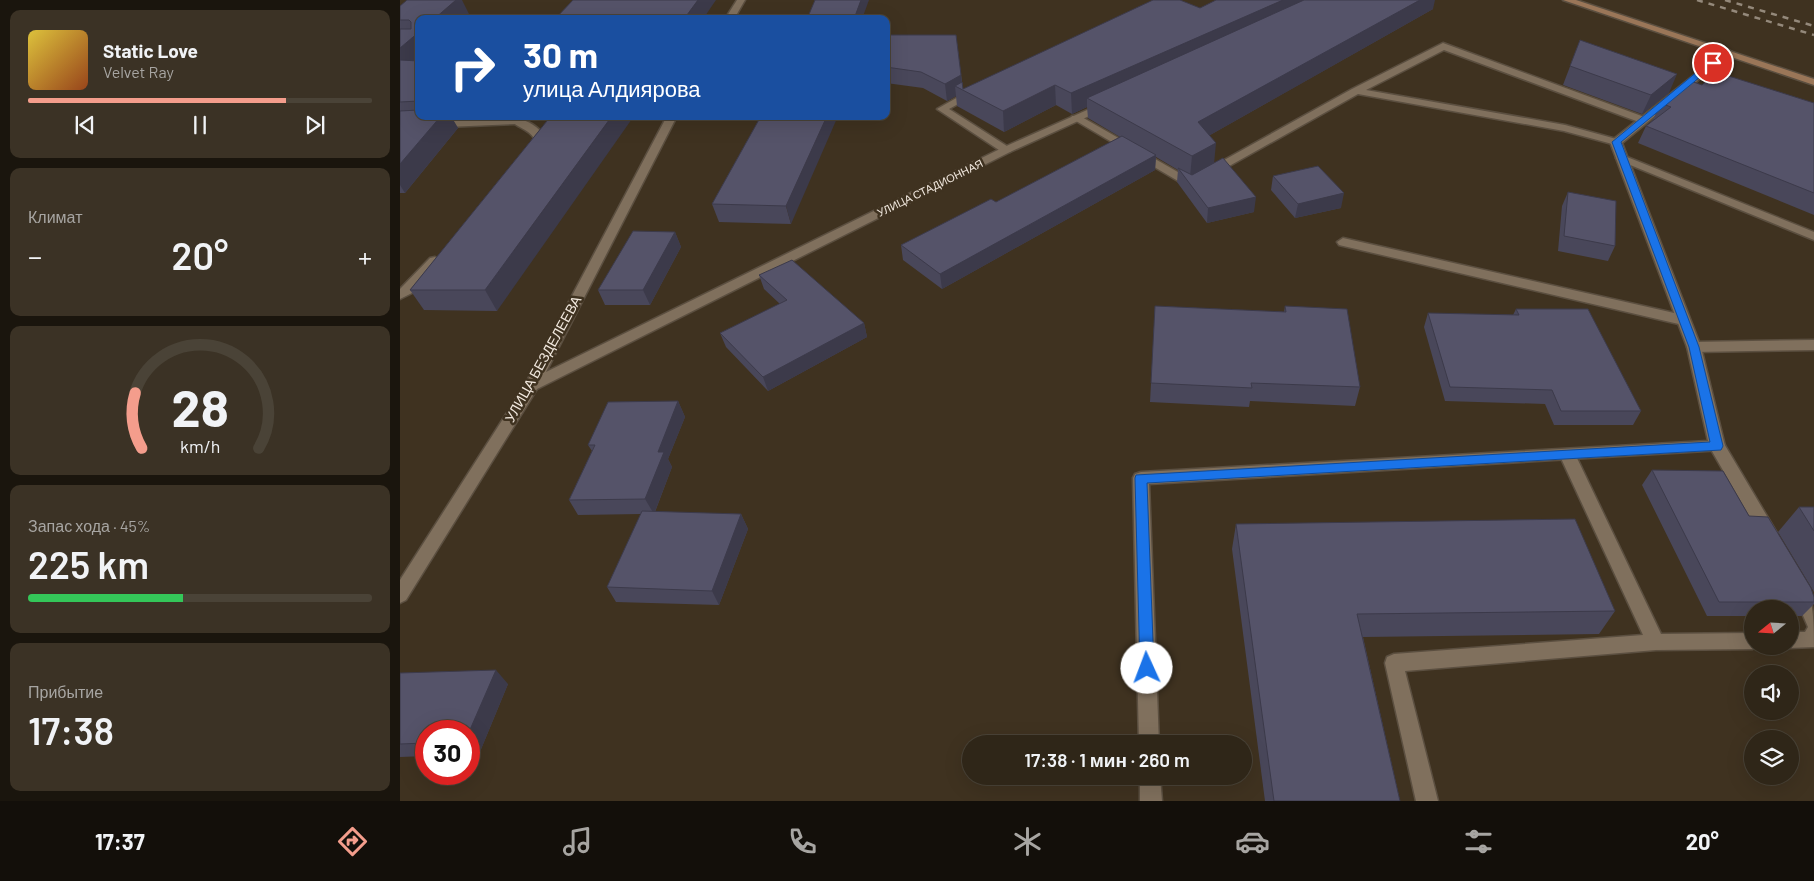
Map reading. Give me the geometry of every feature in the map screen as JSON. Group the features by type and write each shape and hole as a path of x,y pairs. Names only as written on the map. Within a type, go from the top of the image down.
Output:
{"main road":[{"path":"1567,0 1814,82"}],"street":[{"path":"732,15 741,0"},
{"path":"1076,118 1190,184 1356,91 1443,46 1643,120"},
{"path":"1616,142 1727,52"},
{"path":"984,85 942,110 1006,150"},
{"path":"1356,91 1565,128 1616,142"},
{"name":"УЛИЦА СТАДИОННАЯ","path":"532,386 1006,150 1119,99"},
{"path":"400,126 501,120"},
{"path":"520,120 537,132 540,138 538,146 527,159"},
{"name":"УЛИЦА БЕЗДЕЛЕЕВА","path":"400,595 532,386 670,120"},
{"path":"1616,142 1694,347 1717,446 1777,548"},
{"path":"1622,158 1814,236"},
{"path":"1343,242 1683,320"},
{"path":"400,295 409,289 441,254"},
{"path":"1694,347 1814,345"},
{"path":"1149,735 1141,478 1568,456 1717,446"},
{"path":"1568,456 1656,642"},
{"path":"1792,574 1807,600 1814,621"},
{"path":"1799,640 1811,640 1814,633"},
{"path":"1427,801 1394,663 1656,642 1744,641"},
{"path":"1150,785 1151,801"}],"building":[{"path":"407,0 456,0 439,15 415,15 415,35 400,48 400,29 411,29 411,22 409,20 400,20 400,6"},
{"path":"573,0 698,0 687,15 559,15"},
{"path":"815,0 861,0 855,15 809,15"},
{"path":"1153,0 1180,0 1200,8 1216,0 1283,0 1071,93 1055,85 1003,111 955,86 962,82 963,89"},
{"path":"1304,0 1420,0 1198,122 1216,143 1192,156 1087,98"},
{"path":"890,35 956,35 961,75 945,84 921,72 890,68"},
{"path":"1580,40 1677,74 1651,95 1570,66"},
{"path":"400,60 415,61 415,101 400,102"},
{"path":"1716,72 1814,103 1814,193 1646,126 1671,107 1660,103 1688,80 1702,85"},
{"path":"415,110 415,120 438,120 400,164 400,111"},
{"path":"548,120 609,120 485,290 410,290"},
{"path":"759,120 825,120 786,206 712,204"},
{"path":"1122,136 1156,155 940,274 901,245 991,199 996,202"},
{"path":"1223,158 1256,197 1208,208 1178,168 1192,175"},
{"path":"1318,166 1344,193 1298,204 1273,176"},
{"path":"1568,192 1616,201 1615,246 1564,236"},
{"path":"633,231 675,232 643,290 598,290"},
{"path":"792,260 864,323 763,377 720,333 787,300 759,275"},
{"path":"1155,306 1286,312 1285,306 1347,309 1360,387 1251,383 1252,388 1151,383"},
{"path":"1516,309 1588,309 1641,411 1561,411 1552,390 1450,387 1428,313 1519,315"},
{"path":"678,401 658,452 664,452 645,499 569,500 595,445 588,445 608,402"},
{"path":"1652,470 1723,471 1749,516 1768,517 1811,588 1814,597 1814,602 1799,602 1799,600 1744,600 1744,602 1719,602"},
{"path":"1799,507 1814,507 1814,531"},
{"path":"642,511 741,514 712,591 607,587"},
{"path":"1575,519 1615,611 1357,614 1400,801 1274,801 1236,524"},
{"path":"496,670 474,720 415,720 415,743 400,744 400,673"}],"railway":[{"path":"1697,0 1814,35"},
{"path":"1725,0 1814,26"}],"route":[{"path":"1147,668 1141,478 1549,457 1717,446 1694,347 1616,142 1713,63"}]}
